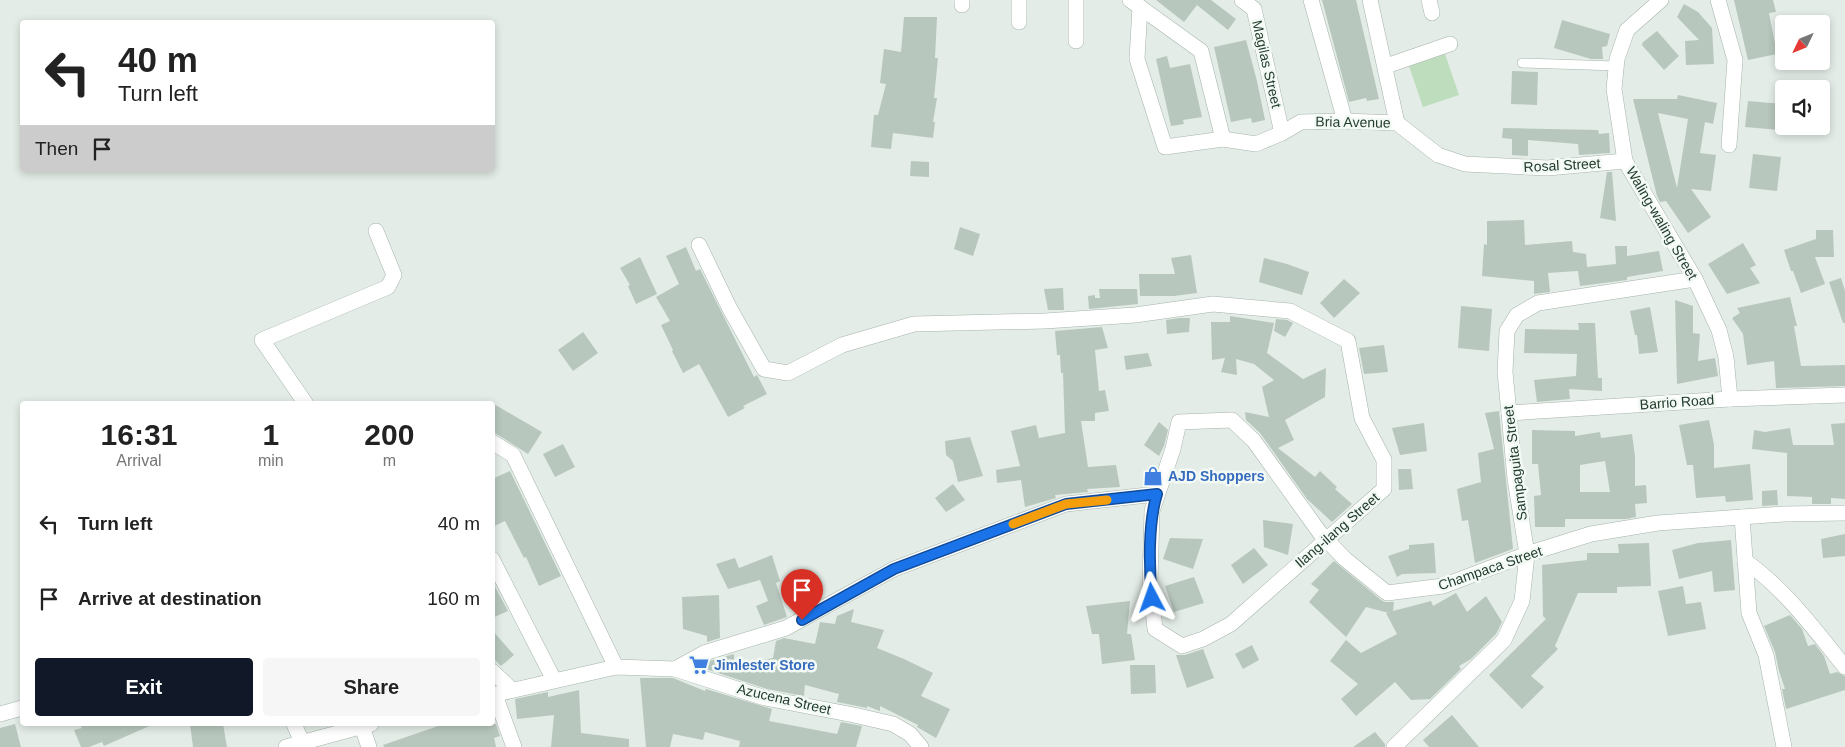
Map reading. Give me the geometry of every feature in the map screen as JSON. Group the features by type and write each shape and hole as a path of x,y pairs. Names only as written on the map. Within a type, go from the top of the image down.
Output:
{"street":[{"path":"1018,22 1019,0"},
{"path":"1076,0 1076,41"},
{"name":"Magilas Street","path":"1242,0 1254,9 1282,134"},
{"path":"1311,0 1346,121"},
{"path":"1370,0 1398,123"},
{"name":"Waling-waling Street","path":"1661,0 1626,30 1616,66 1614,89 1625,161 1695,279 1719,330 1726,357 1730,399"},
{"path":"1718,0 1734,60 1729,145"},
{"path":"1135,4 1201,51 1223,139"},
{"name":"Bria Avenue","path":"1135,4 1137,58 1165,147 1223,139 1256,144 1282,134 1301,122 1398,123 1438,155 1465,164 1499,167"},
{"path":"1386,66 1450,44"},
{"name":"Rosal Street","path":"1499,167 1547,168 1625,161"},
{"path":"304,401 262,340 388,288 394,276 376,231"},
{"name":"Ilang-ilang Street","path":"699,244 730,309 764,369 788,373 842,345 914,324 1136,315 1213,304 1290,311 1348,341 1362,418 1384,460 1384,489 1231,624 1203,639 1182,646 1155,629 1150,573 1152,511 1173,449 1179,422"},
{"name":"Sampaguita Street","path":"1394,747 1504,640 1522,601 1527,554 1515,479 1505,372 1507,331 1517,315 1538,303 1695,279"},
{"name":"Barrio Road","path":"1509,413 1730,399 1845,396"},
{"name":"Champaca Street","path":"1179,422 1232,420 1254,441 1320,533 1346,559 1388,592 1443,586 1527,554 1591,534 1658,523 1784,514 1845,513"},
{"path":"495,444 513,455 616,667"},
{"path":"674,669 704,653 786,628 894,569 1066,504 1157,494"},
{"path":"1742,517 1749,613 1766,655 1784,747"},
{"path":"1745,561 1763,573 1779,588 1845,667"},
{"path":"495,565 554,680"},
{"name":"Azucena Street","path":"495,695 616,667 674,669 766,698 893,724 910,734 921,747"},
{"path":"495,674 512,690"},
{"path":"495,698 514,747"},
{"path":"0,714 20,709"},
{"path":"295,726 302,742"},
{"path":"286,747 358,726"},
{"path":"365,726 369,747"}],"lane":[{"path":"1522,63 1616,66"}],"green space":[{"path":"1445,54 1459,95 1423,107 1409,66"}],"building":[{"path":"1156,0 1211,0 1236,19 1228,30 1197,5 1184,22"},
{"path":"1322,0 1356,0 1379,99 1367,101 1366,98 1349,102"},
{"path":"1734,0 1773,0 1776,12 1769,13 1775,44 1775,54 1748,60"},
{"path":"1684,4 1698,12 1712,28 1714,64 1686,65 1685,41 1699,40 1677,17"},
{"path":"904,17 937,17 935,58 938,58 934,98 937,98 933,122 935,122 933,138 893,133 891,149 871,147 874,115 878,115 886,84 880,83 884,49 901,52"},
{"path":"1562,20 1610,34 1607,46 1602,47 1603,59 1591,59 1554,48"},
{"path":"1657,31 1679,56 1664,70 1641,44 1643,45 1642,43"},
{"path":"1246,40 1265,120 1252,123 1251,118 1231,122 1214,47"},
{"path":"1167,56 1170,68 1190,64 1202,117 1183,120 1184,124 1171,126 1156,59"},
{"path":"1512,71 1538,72 1537,105 1511,104"},
{"path":"1678,95 1717,103 1713,124 1705,122 1700,153 1716,155 1711,191 1691,189 1711,217 1688,233 1666,201 1660,202 1657,196 1633,99 1677,99","holes":["1658,113 1688,119 1677,188"]},
{"path":"1748,101 1775,103 1775,130 1745,127"},
{"path":"1503,128 1598,130 1599,134 1609,133 1610,153 1579,155 1578,144 1528,140 1528,156 1512,155 1512,139 1502,138"},
{"path":"1753,154 1781,157 1777,191 1749,188"},
{"path":"911,161 929,162 929,177 910,176"},
{"path":"1607,172 1612,172 1616,221 1600,218"},
{"path":"1524,220 1525,245 1572,241 1573,252 1586,254 1587,267 1616,264 1615,246 1627,246 1627,256 1659,251 1663,271 1627,277 1627,280 1580,286 1578,271 1548,273 1550,292 1534,294 1534,281 1482,276 1484,244 1487,245 1487,221"},
{"path":"960,227 980,234 973,256 954,249"},
{"path":"1816,230 1833,230 1834,257 1815,257 1825,284 1801,293 1784,250 1816,239"},
{"path":"1743,243 1756,265 1750,268 1760,283 1727,294 1708,264"},
{"path":"686,247 696,271 700,269 754,377 757,375 767,394 743,406 745,408 728,417 699,364 683,373 661,325 670,321 656,297 679,284 666,256"},
{"path":"1191,255 1197,293 1174,296 1140,296 1139,274 1175,274 1171,258"},
{"path":"640,257 657,294 636,304 628,286 630,285 620,268"},
{"path":"1264,258 1309,272 1302,295 1259,282"},
{"path":"1841,278 1845,291 1845,323 1843,323 1829,282"},
{"path":"1344,279 1360,293 1334,318 1320,303"},
{"path":"1063,288 1064,310 1048,310 1044,289"},
{"path":"1099,289 1137,289 1138,304 1089,309 1088,296 1095,295 1095,298 1100,298"},
{"path":"1790,297 1797,326 1794,326 1801,366 1845,365 1845,386 1776,388 1774,361 1747,365 1743,334 1732,318 1740,313 1737,308"},
{"path":"1675,300 1693,306 1693,333 1700,334 1698,361 1715,358 1718,376 1677,384"},
{"path":"1461,306 1492,309 1489,351 1458,348"},
{"path":"1650,307 1658,352 1639,354 1637,335 1635,335 1630,311"},
{"path":"1230,316 1274,323 1267,353 1303,379 1326,368 1325,397 1285,420 1294,440 1278,448 1315,477 1320,471 1337,487 1335,489 1352,504 1332,522 1307,499 1260,433 1246,420 1245,412 1269,417 1262,387 1274,380 1254,364 1236,359 1237,375 1221,372 1225,358 1212,360 1211,322 1230,322"},
{"path":"1190,318 1189,332 1167,334 1166,320"},
{"path":"1276,319 1287,320 1293,323 1285,337 1274,331"},
{"path":"1578,323 1595,323 1598,378 1602,378 1602,391 1569,389 1570,399 1537,402 1534,380 1576,376 1577,354 1524,353 1525,329 1579,330"},
{"path":"1102,327 1108,348 1095,350 1099,391 1105,390 1109,411 1095,413 1095,421 1081,421 1088,467 1116,465 1120,487 1087,489 1088,492 1055,495 1056,498 1025,507 1021,480 997,483 996,470 1020,466 1011,431 1036,425 1039,438 1065,433 1063,373 1061,373 1060,355 1057,355 1055,331"},
{"path":"583,332 598,353 573,371 558,350"},
{"path":"1384,345 1388,372 1364,374 1359,348"},
{"path":"1148,353 1152,366 1126,370 1124,356"},
{"path":"495,405 542,432 528,454 495,433"},
{"path":"1499,411 1513,549 1475,563 1468,520 1462,521 1457,489 1481,482 1478,453 1494,449 1485,413"},
{"path":"1709,420 1714,445 1714,468 1750,464 1753,500 1726,502 1725,496 1696,498 1693,465 1687,465 1679,425"},
{"path":"1159,422 1168,430 1159,456 1144,445"},
{"path":"1424,423 1427,451 1400,455 1392,428"},
{"path":"1845,423 1845,499 1831,498 1831,504 1812,504 1812,497 1787,496 1787,453 1752,449 1754,430 1765,432 1790,428 1793,445 1834,445 1831,424"},
{"path":"1532,430 1575,431 1575,436 1600,432 1601,438 1632,434 1635,456 1635,486 1646,485 1647,503 1635,504 1636,517 1626,519 1565,519 1565,527 1535,527 1534,496 1541,495 1538,464 1532,464","holes":["1605,461 1610,492 1580,492 1580,465"]},
{"path":"970,437 983,476 958,482 953,461 946,455 945,441"},
{"path":"563,444 575,467 555,477 543,454"},
{"path":"1398,469 1411,469 1413,489 1399,490"},
{"path":"510,471 561,576 539,586 526,557 524,558 505,521 495,526 495,478"},
{"path":"953,484 965,500 946,512 935,498"},
{"path":"1777,490 1778,505 1762,506 1762,491"},
{"path":"1263,520 1293,524 1288,555 1264,547"},
{"path":"1845,534 1845,556 1823,558 1821,539"},
{"path":"1170,538 1203,539 1193,569 1163,559"},
{"path":"1731,540 1735,590 1714,592 1712,571 1679,579 1672,550 1698,543"},
{"path":"1434,543 1436,573 1402,574 1397,577 1388,556 1409,549 1409,545"},
{"path":"1649,543 1651,586 1617,587 1617,593 1578,593 1555,646 1558,649 1531,676 1544,687 1522,709 1489,675 1546,619 1543,616 1542,565 1587,560 1587,553 1619,553 1618,544"},
{"path":"1254,548 1268,565 1243,584 1231,565"},
{"path":"772,555 780,581 776,583 787,617 764,625 756,606 768,601 760,580 728,589 716,564 735,558 739,568"},
{"path":"1334,561 1381,600 1394,602 1393,611 1431,601 1433,606 1456,593 1467,612 1486,596 1502,622 1496,634 1471,659 1459,666 1461,669 1430,699 1411,700 1395,682 1356,716 1341,699 1358,684 1330,661 1346,640 1361,653 1397,634 1386,613 1389,613 1366,607 1346,637 1309,602 1319,590 1311,584"},
{"path":"1194,577 1204,603 1174,612 1165,586"},
{"path":"1683,586 1686,604 1701,602 1706,629 1668,636 1658,591"},
{"path":"495,587 508,611 495,617"},
{"path":"719,595 720,638 707,642 707,636 683,629 682,597"},
{"path":"1130,601 1127,634 1131,634 1135,660 1102,664 1099,634 1092,634 1086,606"},
{"path":"854,609 851,622 884,630 877,648 933,673 921,696 950,709 936,738 917,727 918,725 880,706 880,711 867,706 867,708 837,702 839,694 805,685 804,696 767,689 706,669 706,662 734,654 734,666 773,658 776,641 784,638 815,644 820,622 835,624 837,616"},
{"path":"1790,615 1802,629 1808,646 1815,644 1824,656 1830,674 1837,672 1845,676 1845,690 1786,709 1782,689 1785,689 1775,652 1764,626"},
{"path":"495,633 514,655 501,666 495,660"},
{"path":"1252,645 1259,660 1243,669 1235,654"},
{"path":"1203,649 1214,678 1187,688 1176,655 1185,655"},
{"path":"1130,665 1155,665 1156,693 1131,694"},
{"path":"640,678 673,678 705,691 706,689 772,709 769,721 837,734 841,722 862,726 856,747 739,747 740,741 705,732 703,740 673,734 670,747 646,747"},
{"path":"579,690 581,733 629,739 629,747 551,747 554,715 517,719 515,699 548,692 548,697"},
{"path":"1452,715 1479,747 1429,747 1423,740"},
{"path":"15,724 21,747 0,747 0,728"},
{"path":"496,724 500,736 494,738 496,747 384,747 383,745 438,726 495,726"},
{"path":"80,726 149,726 104,746 102,742 89,747 81,747 74,730 82,728"},
{"path":"190,726 223,726 227,747 193,747"},
{"path":"1375,732 1385,744 1385,747 1353,747"}],"slow traffic":[{"path":"1013,524 1066,504 1107,500"}],"place":[{"name":"AJD Shoppers","path":"1153,476"},
{"name":"Jimlester Store","path":"699,665"}],"route":[{"path":"802,620 894,569 1066,504 1157,494 1152,511 1150,582 1152,598"}]}
